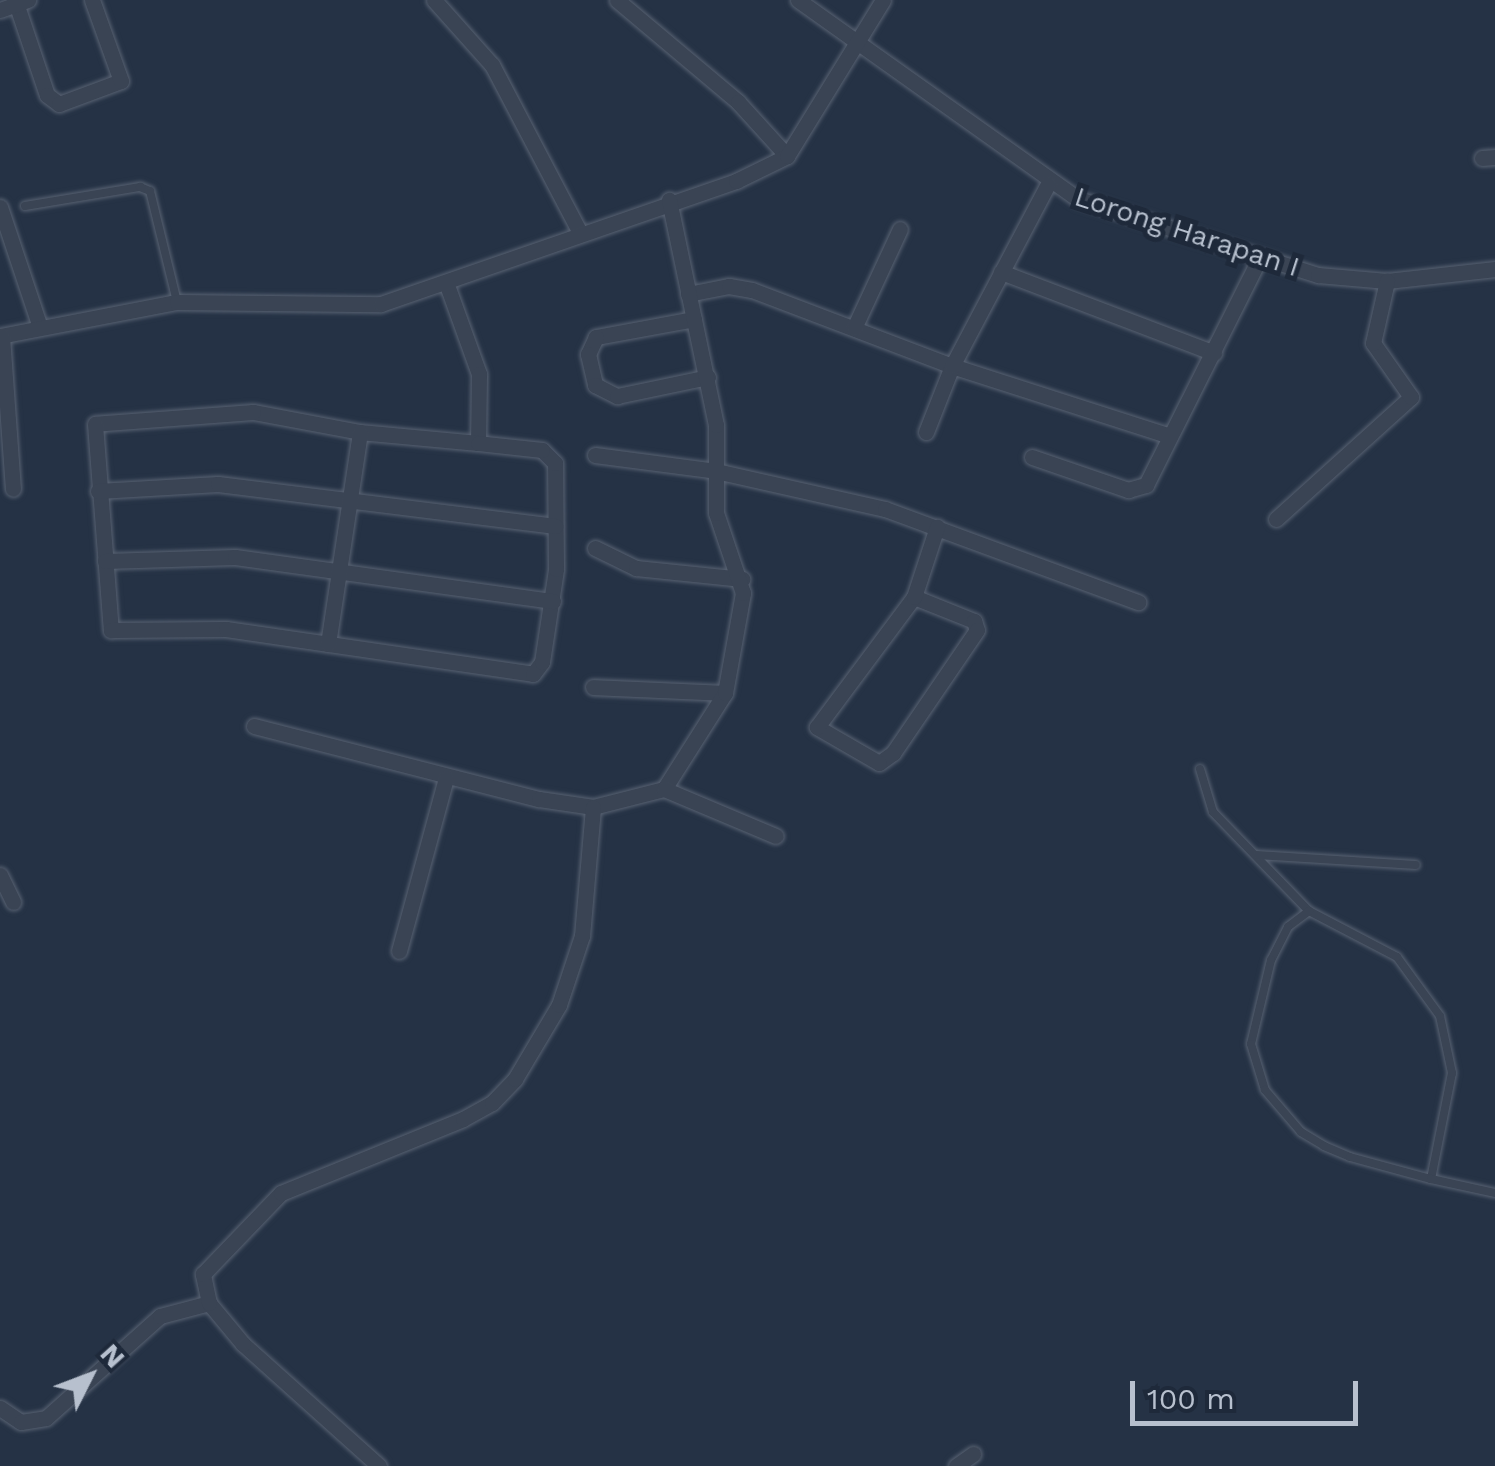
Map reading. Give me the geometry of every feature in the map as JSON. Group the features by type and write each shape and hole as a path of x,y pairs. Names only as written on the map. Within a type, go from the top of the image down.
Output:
{"street":[{"path":"0,10 20,1 47,95 58,104 122,81 92,0"},
{"path":"434,0 492,65 579,231"},
{"path":"617,0 746,109 787,156"},
{"name":"Lorong Harapan I","path":"798,0 1048,184 1259,259 1318,275 1387,282 1495,269"},
{"path":"13,489 1,336 176,302 381,304 447,285 579,231 736,180 787,156 813,123 854,43 883,0"},
{"path":"926,432 952,366 1048,184"},
{"path":"664,789 724,693 742,579 716,513 708,377 668,200"},
{"path":"0,206 40,327"},
{"path":"854,328 900,229"},
{"path":"1032,457 1138,490 1150,479 1259,259"},
{"path":"1001,272 1214,352"},
{"path":"1276,519 1411,398 1373,344 1387,282"},
{"path":"447,285 479,374 478,443"},
{"path":"688,294 740,287 952,366 1170,436"},
{"path":"694,319 596,337 588,354 595,385 617,396 708,377"},
{"path":"254,412 360,432 478,443 551,455 555,526 553,602 534,674 226,630 113,633 93,430 98,422 254,412"},
{"path":"328,644 360,432"},
{"path":"595,455 716,471 936,527 1138,602"},
{"path":"98,491 218,484 555,526"},
{"path":"914,597 974,621 977,630 894,753 879,763 817,727 914,597 936,527"},
{"path":"595,548 636,568 742,579"},
{"path":"105,561 235,557 338,576 553,602"},
{"path":"593,686 724,693"},
{"path":"254,726 446,778 593,807 664,789 776,836"},
{"path":"398,951 446,778"},
{"path":"378,1466 259,1360 209,1303 203,1274 281,1193 463,1119 515,1080 559,1005 582,936 593,807"},
{"path":"0,876 14,902"},
{"path":"0,1408 21,1422 46,1418 160,1316 209,1303"},
{"path":"956,1466 973,1454"}],"lane":[{"path":"25,206 140,186 150,191 176,302"},
{"path":"1200,768 1213,812 1309,912"},
{"path":"1257,855 1416,865"},
{"path":"1431,1179 1452,1074 1440,1016 1397,958 1321,912 1309,912 1288,927 1270,960 1251,1044 1256,1071 1281,1112 1324,1146 1431,1179 1495,1192"}]}
